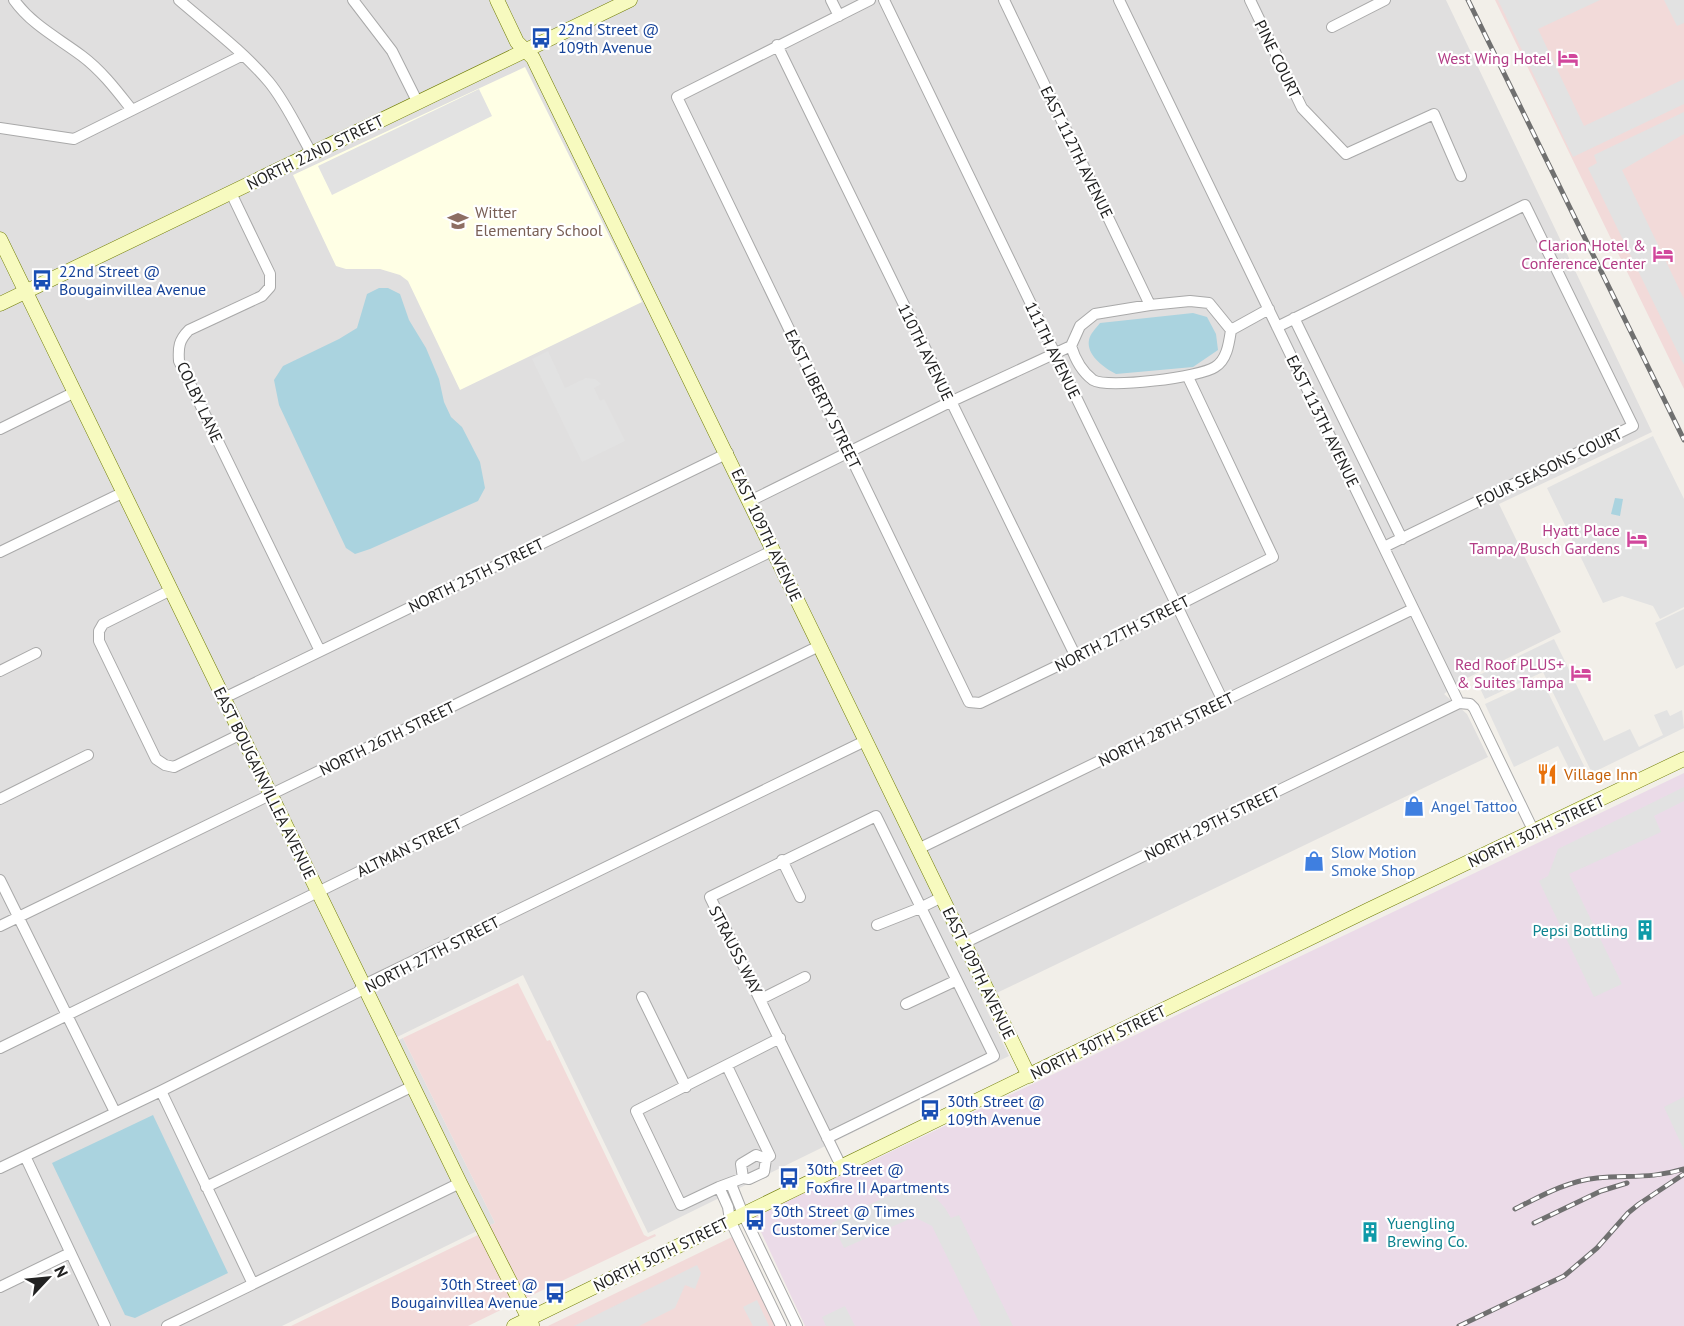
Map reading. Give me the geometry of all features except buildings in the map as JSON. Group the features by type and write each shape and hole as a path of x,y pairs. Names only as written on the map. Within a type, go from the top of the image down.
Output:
{"street":[{"path":"14,0 22,11 43,30 91,64 106,78 132,110"},
{"path":"179,0 243,55 270,83 292,116 312,154"},
{"path":"353,0 392,51 418,103"},
{"name":"EAST 109TH AVENUE","path":"497,0 517,42 533,58 728,453 819,646 1029,1076"},
{"name":"NORTH 22ND STREET","path":"0,304 630,0"},
{"path":"831,0 839,16"},
{"path":"777,45 870,0"},
{"name":"111TH AVENUE","path":"884,0 1223,701"},
{"name":"EAST 112TH AVENUE","path":"1004,0 1150,305"},
{"name":"EAST 113TH AVENUE","path":"1119,0 1459,704 1470,704 1474,708 1534,832"},
{"name":"PINE COURT","path":"1250,0 1302,108 1346,154 1434,114 1461,176"},
{"path":"1332,27 1385,0"},
{"name":"EAST LIBERTY STREET","path":"777,45 677,97 969,702"},
{"name":"110TH AVENUE","path":"777,45 1076,657"},
{"path":"0,128 74,139 243,55"},
{"name":"COLBY LANE","path":"231,193 270,274 270,287 262,296 189,330 180,339 179,362 320,651"},
{"name":"FOUR SEASONS COURT","path":"1277,327 1526,205 1618,394 1633,426 1384,548"},
{"name":"EAST BOUGAINVILLEA AVENUE","path":"0,239 530,1322"},
{"path":"1190,301 1209,303 1231,330 1227,351 1218,366 1188,377 1116,383 1094,381 1076,362 1071,346 1080,326 1095,314 1190,301"},
{"path":"1231,330 1269,309"},
{"path":"1294,318 1402,539"},
{"path":"750,501 950,402 1071,346"},
{"name":"NORTH 27TH STREET","path":"969,702 980,703 1273,557 1188,377"},
{"path":"0,429 75,393"},
{"name":"NORTH 25TH STREET","path":"224,698 728,453"},
{"path":"0,552 123,492"},
{"name":"NORTH 26TH STREET","path":"0,926 774,550"},
{"path":"171,590 103,624 99,631 99,641 156,759 165,765 174,767 241,734"},
{"name":"NORTH 28TH STREET","path":"918,849 1413,609"},
{"name":"ALTMAN STREET","path":"0,1048 819,646"},
{"path":"0,671 36,653"},
{"name":"NORTH 29TH STREET","path":"964,943 1459,704"},
{"name":"NORTH 27TH STREET","path":"0,1168 358,992 364,985 865,741"},
{"path":"0,799 87,755"},
{"name":"NORTH 30TH STREET","path":"514,1326 530,1322 730,1220 1684,759"},
{"name":"STRAUSS WAY","path":"827,1138 994,1056 955,981 876,816 710,897 780,1038 827,1138 841,1166"},
{"path":"782,860 800,897"},
{"path":"0,880 115,1112"},
{"path":"877,925 942,897"},
{"path":"761,999 805,977"},
{"path":"906,1004 955,981"},
{"path":"642,997 686,1087"},
{"path":"726,1066 770,1156 766,1159 764,1172 749,1179 743,1178 719,1187 681,1205 636,1112 780,1038"},
{"path":"206,1187 413,1086"},
{"path":"160,1091 253,1284"},
{"path":"743,1178 741,1164 756,1155 766,1159"},
{"path":"25,1156 105,1326"},
{"path":"167,1326 460,1183"},
{"path":"731,1184 797,1326"},
{"path":"719,1187 728,1207 730,1220 781,1326"},
{"path":"0,1287 70,1253"}],"shaded area":[{"path":"0,0 1446,0 1652,432 1499,504 1561,632 1459,682 1444,694 1467,714 1488,757 982,1000 1009,1056 648,1233 523,975 385,1043 479,1230 282,1326 0,1326"},
{"path":"1495,0 1684,0 1684,389"},
{"path":"1498,0 1600,0 1538,29 1584,126 1684,79 1684,104 1573,157"},
{"path":"1664,0 1684,0 1684,23 1677,26"},
{"name":"Witter Elementary School","path":"525,67 642,302 460,390 408,281 400,275 380,269 346,269 336,266 293,175"},
{"path":"479,89 492,116 332,195 318,166"},
{"path":"1684,112 1684,134 1622,170 1684,299 1684,365 1588,168 1597,163 1594,155"},
{"path":"548,351 565,388 586,378 595,379 601,384 594,388 600,401 604,399 625,441 582,462 532,359"},
{"path":"1653,436 1684,499 1684,607 1660,619 1653,606 1622,596 1603,603 1547,488"},
{"path":"1684,609 1684,665 1676,669 1655,623"},
{"path":"1554,639 1604,741 1630,729 1639,747 1663,735 1654,715 1667,710 1670,716 1682,710 1684,728 1592,773 1543,672 1485,699 1475,677"},
{"path":"1541,678 1589,776 1576,782 1558,746 1514,767 1485,704"},
{"path":"1684,773 1684,1326 805,1326 754,1217"},
{"path":"1684,787 1684,801 1654,816 1661,832 1569,874 1622,984 1594,997 1539,881 1548,876 1558,849"},
{"path":"518,983 547,1041 550,1040 644,1235 648,1237 655,1234 656,1236 524,1299 488,1226 495,1223 403,1038"},
{"path":"403,1038 495,1223 488,1226 397,1041"},
{"path":"1684,1097 1684,1150 1664,1107"},
{"path":"914,1183 937,1199 951,1218 959,1215 1013,1326 981,1326 932,1226 914,1217 844,1248 832,1223"},
{"path":"480,1234 515,1303 468,1326 291,1326"},
{"path":"732,1237 775,1326 548,1326"},
{"path":"697,1265 701,1273 695,1289 685,1285 675,1308 639,1326 574,1326"},
{"path":"757,1300 769,1326 753,1326 743,1307"},
{"path":"845,1306 855,1326 826,1326 822,1317"}],"water":[{"path":"379,288 388,288 400,294 409,320 426,348 439,379 444,402 451,417 462,427 480,462 485,488 478,501 355,554 346,548 279,405 274,380 283,366 357,328 367,294"},
{"path":"1193,313 1207,317 1216,334 1218,350 1193,367 1116,374 1101,365 1090,351 1090,338 1100,323"},
{"path":"1615,498 1623,499 1620,516 1611,514"},
{"path":"153,1115 228,1273 135,1318 125,1315 52,1163"}],"railway":[{"path":"1468,0 1684,440"},
{"path":"1515,1209 1575,1182 1609,1177 1651,1175 1684,1169"},
{"path":"1459,1326 1564,1276 1597,1248 1628,1213 1684,1174"},
{"path":"1534,1223 1601,1191 1627,1183"}],"place":[{"name":"22nd Street @ 109th Avenue","path":"541,38"},
{"name":"West Wing Hotel","path":"1568,58"},
{"name":"Witter Elementary School","path":"458,221"},
{"name":"Clarion Hotel & Conference Center","path":"1663,254"},
{"name":"22nd Street @ Bougainvillea Avenue","path":"42,280"},
{"name":"Hyatt Place Tampa/Busch Gardens","path":"1637,539"},
{"name":"Red Roof PLUS+ & Suites Tampa","path":"1581,673"},
{"name":"Village Inn","path":"1547,774"},
{"name":"Angel Tattoo","path":"1414,806"},
{"name":"Slow Motion Smoke Shop","path":"1314,861"},
{"name":"Pepsi Bottling","path":"1645,930"},
{"name":"30th Street @ 109th Avenue","path":"930,1110"},
{"name":"30th Street @ Foxfire II Apartments","path":"789,1178"},
{"name":"30th Street @ Times Customer Service","path":"755,1220"},
{"name":"Yuengling Brewing Co.","path":"1370,1232"},
{"name":"30th Street @ Bougainvillea Avenue","path":"555,1293"}]}
